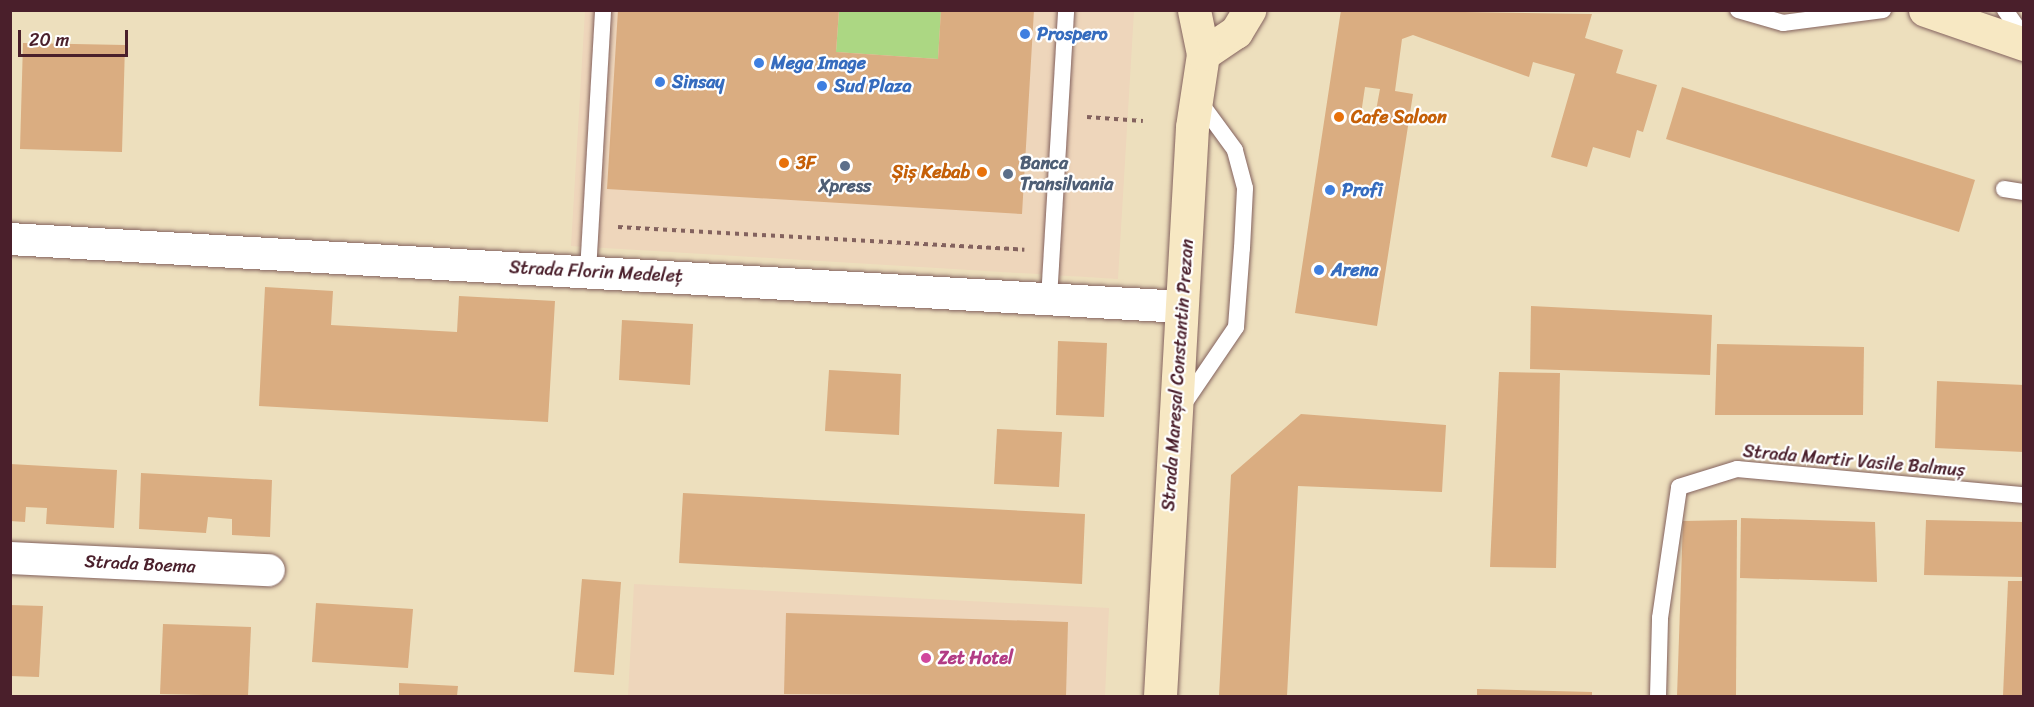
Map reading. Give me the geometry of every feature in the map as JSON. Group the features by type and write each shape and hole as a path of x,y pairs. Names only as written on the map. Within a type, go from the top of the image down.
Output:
{"main road":[{"path":"1203,54 1236,32 1249,10"},
{"path":"1925,10 2024,44"},
{"name":"Strada Mareșal Constantin Prezan","path":"1160,696 1182,307 1197,97 1203,54 1192,12"}],"street":[{"name":"Strada Florin Medeleț","path":"10,238 1182,307"},
{"name":"Strada Boema","path":"10,558 269,570"}],"lane":[{"path":"588,272 603,10"},
{"path":"1049,299 1066,10"},
{"path":"1738,10 1783,24 1883,10"},
{"path":"2006,10 2024,37"},
{"path":"1175,416 1236,327 1242,248 1245,188 1235,150 1197,97"},
{"path":"2004,189 2024,192"},
{"name":"Strada Martir Vasile Balmuș","path":"1658,696 1660,618 1678,487 1737,469 2024,495"}],"path":[{"path":"591,225 1052,252"}],"shaded area":[{"path":"585,11 1134,11 1118,279 571,246"},
{"path":"634,584 1109,608 1105,696 628,696"}],"green space":[{"path":"839,11 941,11 938,59 836,52"}],"building":[{"name":"Sud Plaza","path":"618,10 839,10 836,52 938,59 941,10 1034,10 1022,214 607,189"},
{"path":"1341,10 1592,14 1585,38 1623,50 1616,73 1657,85 1643,132 1637,130 1630,158 1593,147 1587,167 1551,157 1575,74 1533,62 1529,77 1413,35 1402,39 1395,91 1413,94 1377,326 1295,313","holes":["1365,87 1380,89 1375,116 1361,114"]},
{"path":"23,43 125,45 122,152 20,149"},
{"path":"1682,87 1975,180 1959,232 1666,139"},
{"path":"265,287 333,291 331,325 457,332 459,296 555,301 548,422 259,406"},
{"path":"1531,306 1712,315 1710,375 1530,369"},
{"path":"622,320 693,324 690,385 619,380"},
{"path":"1058,341 1107,343 1104,417 1056,415"},
{"path":"1717,344 1864,347 1863,415 1715,415"},
{"path":"829,370 901,374 899,435 825,431"},
{"path":"1499,372 1560,373 1556,568 1490,567"},
{"path":"1937,381 2024,385 2024,452 1935,448"},
{"path":"1301,414 1446,425 1442,492 1298,486 1287,696 1219,696 1231,475"},
{"path":"997,429 1062,432 1059,487 994,484"},
{"path":"10,464 117,470 114,528 46,524 47,508 26,507 25,522 10,521"},
{"path":"141,473 272,480 270,537 232,535 232,519 208,517 206,533 139,529"},
{"path":"683,493 1085,514 1082,584 679,563"},
{"path":"1741,518 1875,522 1877,582 1740,578"},
{"path":"1737,520 1736,696 1677,696 1683,521"},
{"path":"1926,520 2024,522 2024,577 1924,575"},
{"path":"582,579 621,582 614,675 574,672"},
{"path":"2008,581 2024,581 2024,696 2003,696"},
{"path":"316,603 413,609 408,668 312,662"},
{"path":"10,605 43,606 39,677 10,676"},
{"name":"Zet Hotel","path":"786,613 1068,622 1066,696 784,694"},
{"path":"163,624 251,627 248,696 160,694"},
{"path":"399,683 458,686 457,696 399,696"},
{"path":"1477,689 1592,692 1592,696 1477,696"}],"place":[{"name":"Prospero","path":"1025,34"},
{"name":"Mega Image","path":"759,63"},
{"name":"Sinsay","path":"660,82"},
{"name":"Sud Plaza","path":"822,86"},
{"name":"Cafe Saloon","path":"1339,117"},
{"name":"3F","path":"784,163"},
{"name":"Xpress","path":"845,166"},
{"name":"Șiș Kebab","path":"982,172"},
{"name":"Banca Transilvania","path":"1008,174"},
{"name":"Profi","path":"1330,190"},
{"name":"Arena","path":"1319,270"},
{"name":"Zet Hotel","path":"926,658"}]}
